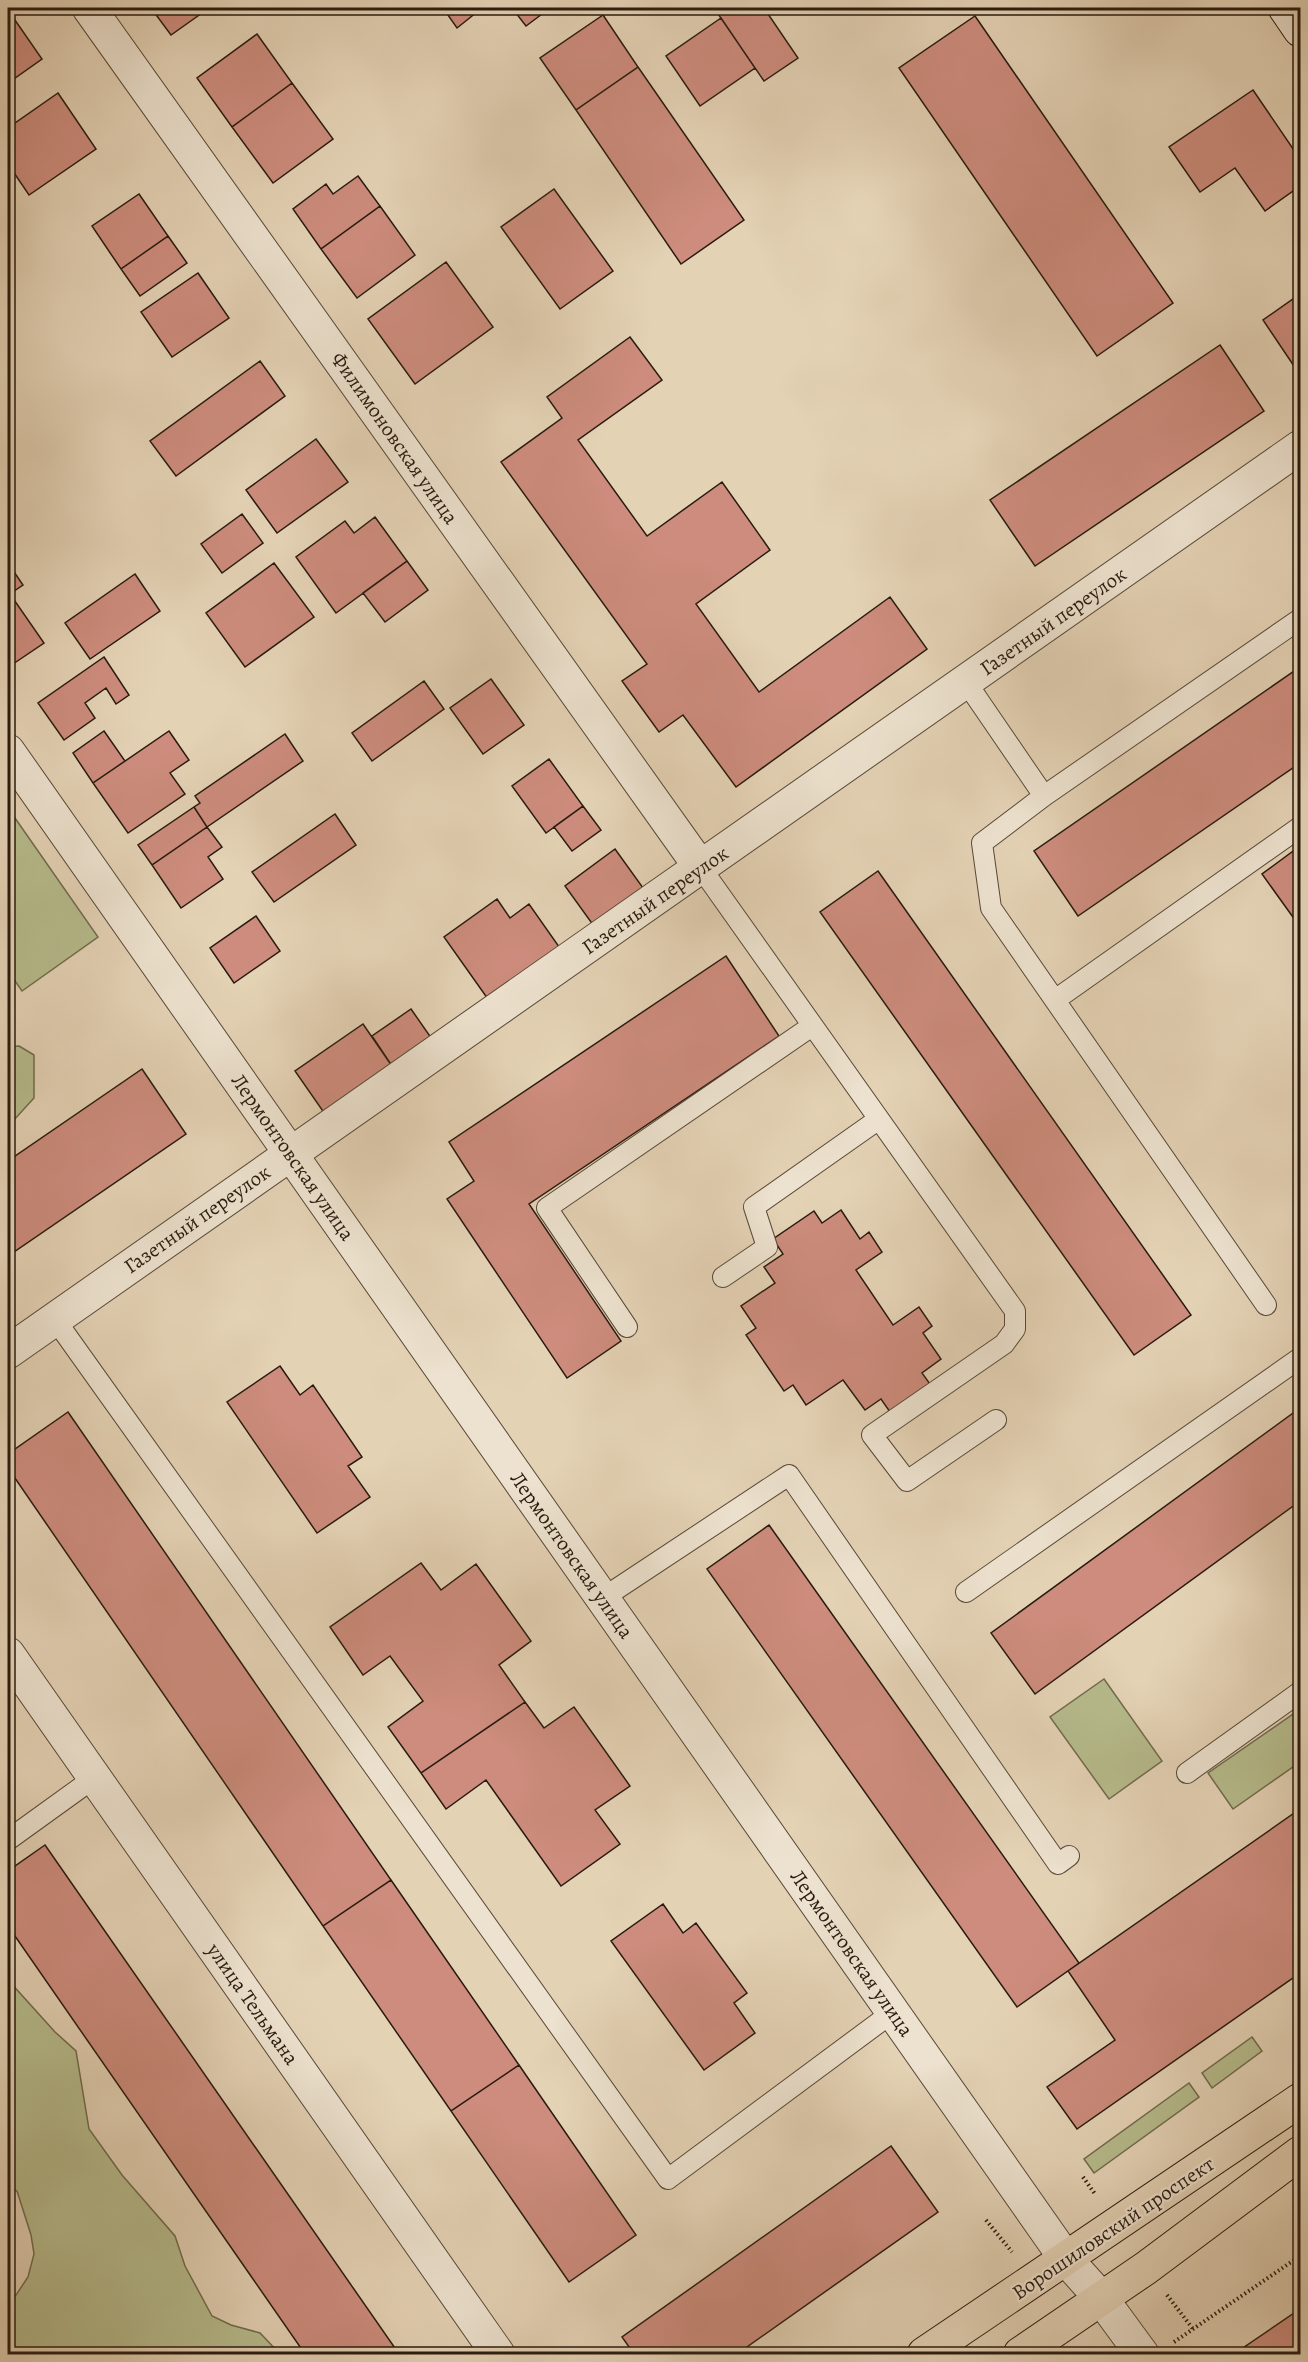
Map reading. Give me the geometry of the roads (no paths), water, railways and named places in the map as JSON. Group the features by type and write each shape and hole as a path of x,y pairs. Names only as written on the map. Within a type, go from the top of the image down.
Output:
{"main road":[{"name":"Ворошиловский проспект","path":"924,2355 1300,2100"},
{"path":"1020,2355 1146,2268 1300,2153"}],"street":[{"name":"Филимоновская улица","path":"89,8 701,868"},
{"path":"1285,8 1300,30"},
{"name":"Газетный переулок","path":"8,1352 1300,447"},
{"name":"Лермонтовская улица","path":"8,751 1066,2259 1154,2351"},
{"name":"улица Тельмана","path":"8,1654 498,2355"}],"lane":[{"path":"1266,1305 992,908 982,843 1044,796 1300,619"},
{"path":"966,682 1044,796"},
{"path":"1055,1000 1300,827"},
{"path":"701,868 1015,1311 1015,1329 1004,1344 872,1435 907,1482 996,1420"},
{"path":"627,1327 547,1209 812,1026"},
{"path":"723,1277 767,1247 754,1207 879,1119"},
{"path":"54,1318 668,2179 893,2012"},
{"path":"966,1592 1300,1358"},
{"path":"603,1598 789,1475 1058,1864 1069,1856"},
{"path":"1186,1773 1300,1692"},
{"path":"8,1840 94,1778"}]}
